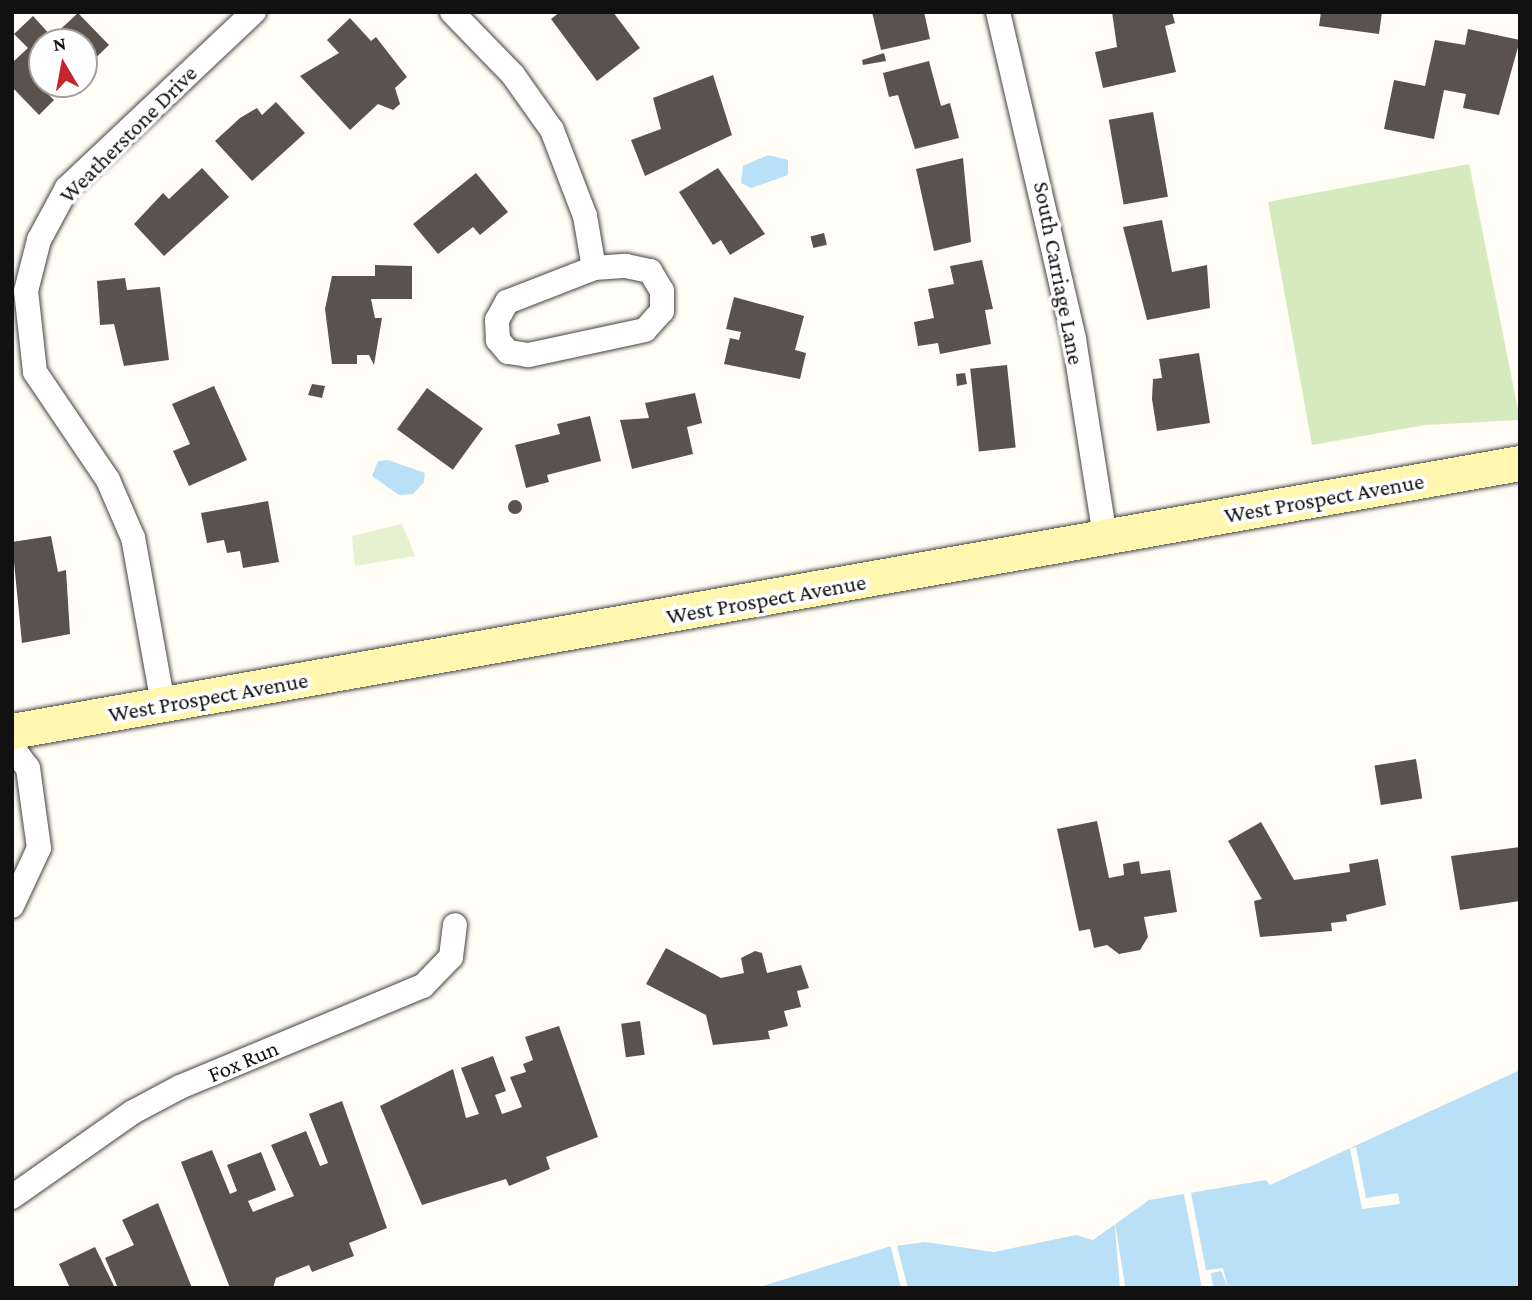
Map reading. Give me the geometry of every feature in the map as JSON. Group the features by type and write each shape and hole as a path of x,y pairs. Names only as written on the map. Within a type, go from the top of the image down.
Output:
{"main road":[{"name":"West Prospect Avenue","path":"12,731 1520,463"}],"street":[{"name":"Weatherstone Drive","path":"163,704 133,538 108,480 35,372 26,291 39,240 67,188 254,12"},
{"path":"452,12 513,75 552,130 584,216 594,268"},
{"name":"South Carriage Lane","path":"998,12 1074,339 1105,538"},
{"path":"594,268 650,271 662,291 657,321 624,336 527,355 503,348 497,320 507,302 594,268"},
{"path":"12,747 28,768 39,848 12,906"},
{"name":"Fox Run","path":"12,1197 133,1112 180,1087 423,986 451,957 455,925"}],"green space":[{"path":"1469,164 1520,420 1425,425 1312,445 1268,202"},
{"path":"402,524 415,556 355,566 352,536"}],"water":[{"path":"768,155 788,160 788,175 751,188 741,183 743,166"},
{"path":"388,460 425,473 424,482 413,494 399,495 372,476 378,461"},
{"path":"1520,1070 1520,1288 756,1288 888,1247 925,1242 994,1252 1076,1235 1093,1240 1149,1200 1266,1180 1270,1185"}],"pier":[{"path":"1356,1147 1366,1198 1398,1193 1400,1204 1362,1209 1350,1149"},
{"path":"1190,1188 1206,1270 1223,1268 1228,1288 1221,1271 1211,1273 1213,1288 1202,1288 1183,1189"},
{"path":"1114,1217 1125,1285 1125,1288 1120,1288"},
{"path":"896,1242 908,1288 901,1288 890,1243"}],"building":[{"path":"560,12 613,12 640,48 597,81 551,19"},
{"path":"872,12 924,12 930,39 881,50"},
{"path":"1112,12 1172,12 1175,23 1165,26 1176,72 1103,88 1095,52 1117,47"},
{"path":"1321,12 1382,12 1379,34 1319,26"},
{"path":"78,13 93,28 62,28"},
{"path":"33,16 44,28 28,28 28,48 14,34"},
{"path":"350,18 371,41 376,37 407,77 395,88 400,104 393,110 378,104 350,130 300,76 339,53 327,40"},
{"path":"1468,29 1520,40 1499,115 1463,108 1466,94 1444,90 1434,139 1384,129 1394,80 1425,86 1435,40 1465,45"},
{"path":"98,34 109,45 98,56"},
{"path":"28,48 28,98 54,100 39,115 12,87 14,61"},
{"path":"884,53 886,61 863,65 862,60"},
{"path":"929,61 941,106 950,103 959,138 915,149 898,95 889,97 883,73"},
{"path":"713,75 732,135 645,176 631,140 661,129 653,98"},
{"path":"276,102 305,133 252,181 215,141 240,118 257,108 262,115"},
{"path":"1153,112 1168,197 1124,205 1109,120"},
{"path":"963,158 971,242 934,251 916,169"},
{"path":"202,168 229,197 164,256 134,224 163,193 169,199"},
{"path":"718,168 765,234 730,255 721,240 713,245 679,192"},
{"path":"476,173 508,212 480,235 473,227 438,254 413,224"},
{"path":"1162,220 1172,272 1207,265 1210,308 1147,320 1123,227"},
{"path":"824,233 827,245 813,248 810,236"},
{"path":"982,260 993,309 985,310 991,344 940,354 938,343 918,346 914,322 934,318 928,289 954,284 950,266"},
{"path":"375,265 412,266 412,299 371,299 375,318 382,318 374,365 369,355 357,355 357,364 332,364 325,309 332,276 375,276"},
{"path":"125,278 127,290 160,287 169,360 124,366 114,324 100,325 97,281"},
{"path":"734,297 804,316 795,350 806,353 800,379 724,364 730,338 739,340 741,332 726,329"},
{"path":"1199,353 1210,423 1157,431 1152,399 1153,379 1162,378 1159,359"},
{"path":"1007,365 1016,448 979,451 970,369"},
{"path":"965,373 967,384 957,386 956,374"},
{"path":"312,384 325,386 322,398 308,395"},
{"path":"214,386 247,460 189,486 173,451 190,444 172,404"},
{"path":"427,388 483,429 453,470 397,429"},
{"path":"695,393 702,423 687,427 693,454 632,469 620,420 649,418 645,403"},
{"path":"590,416 601,461 547,475 549,482 526,488 515,445 560,434 557,424"},
{"path":"512,500 518,500 522,507 518,514 512,514 508,510 508,504"},
{"path":"268,501 279,562 243,568 240,551 227,553 224,540 207,543 201,513"},
{"path":"51,536 58,572 66,570 70,634 22,643 12,542"},
{"path":"1416,759 1422,799 1381,805 1375,766"},
{"path":"1097,821 1109,878 1124,875 1123,864 1139,861 1141,874 1170,870 1177,912 1144,917 1148,937 1140,950 1119,954 1107,945 1094,948 1090,929 1079,931 1057,829"},
{"path":"1261,822 1294,880 1350,872 1349,864 1378,859 1386,905 1346,915 1347,921 1331,923 1332,931 1260,937 1254,901 1262,899 1228,841"},
{"path":"1520,847 1520,901 1460,910 1451,856"},
{"path":"666,948 721,978 744,973 741,958 755,951 762,953 767,973 801,965 809,988 797,991 801,1007 784,1011 788,1026 768,1031 770,1039 713,1045 706,1015 646,984"},
{"path":"640,1021 645,1055 626,1057 621,1024"},
{"path":"559,1026 598,1137 546,1157 550,1169 509,1186 506,1179 422,1205 380,1106 453,1069 466,1118 479,1114 461,1068 493,1056 506,1091 495,1095 502,1114 522,1107 510,1077 526,1072 523,1064 533,1060 525,1037"},
{"path":"342,1101 387,1228 349,1243 354,1256 312,1272 309,1265 276,1278 273,1288 230,1288 181,1162 212,1150 230,1194 237,1191 227,1165 261,1152 276,1190 248,1201 253,1212 294,1196 271,1145 306,1131 320,1166 328,1163 309,1114"},
{"path":"158,1203 192,1288 118,1288 105,1258 134,1245 122,1220"},
{"path":"95,1247 115,1288 70,1288 59,1264"}]}
